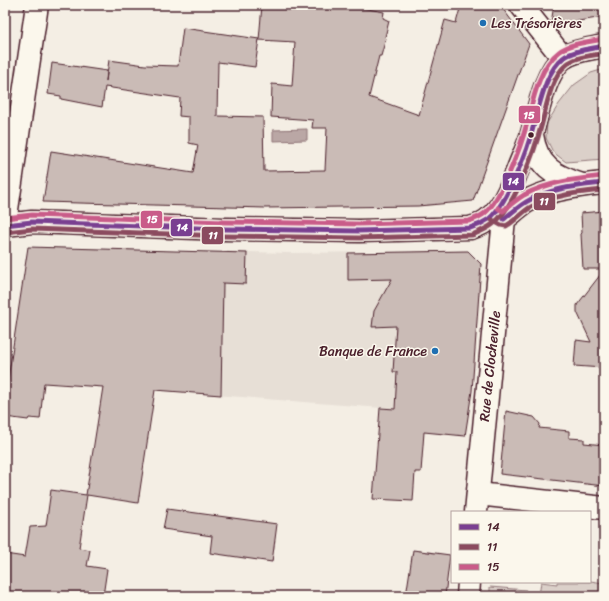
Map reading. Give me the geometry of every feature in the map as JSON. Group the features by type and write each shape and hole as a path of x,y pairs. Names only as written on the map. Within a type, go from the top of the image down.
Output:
{"main road":[{"path":"37,5 5,224 32,222 224,229 359,231 470,228 499,217 527,201 552,192 582,185 604,183"},
{"path":"521,5 563,58"},
{"path":"499,217 532,135 537,113 554,68 563,58 581,50 604,46"},
{"path":"532,135 534,147 538,155 553,174 582,185"},
{"name":"Rue de Clocheville","path":"477,503 499,217"},
{"path":"477,503 604,508"},
{"path":"468,596 469,583"}],"shaded area":[{"path":"604,69 604,159 566,162 553,152 546,138 547,123 559,104 574,85 591,73"},
{"path":"307,129 307,140 273,141 273,130"},
{"path":"204,251 290,253 468,251 481,264 477,331 469,412 396,406 395,409 202,394"},
{"path":"591,581 604,583 604,596 539,596 541,583 591,583"},
{"path":"490,587 526,590 526,596 490,596"}],"building":[{"path":"262,5 346,5 384,12 383,18 389,21 386,38 381,56 379,56 369,97 419,115 445,20 456,23 461,5 500,5 529,44 473,201 418,206 265,208 43,202 51,151 193,173 198,145 189,143 189,117 179,116 180,98 105,87 102,107 61,99 61,96 48,94 52,63 107,71 106,81 109,60 145,65 178,66 183,28 259,39 255,67 218,62 217,116 263,117 264,171 325,170 327,128 312,128 313,120 271,117 272,84 292,86 295,42 259,40"},
{"path":"554,5 604,5 604,17 553,25 551,23"},
{"path":"604,211 604,269 583,269 581,213"},
{"path":"28,247 247,253 246,284 223,283 221,395 155,390 138,503 87,495 79,548 90,550 87,566 107,569 103,596 5,596 5,554 25,557 30,527 46,526 51,490 86,495 103,387 44,383 40,419 29,418 28,420 5,417 5,399"},
{"name":"Banque de France","path":"468,251 481,264 472,391 465,436 424,432 421,472 415,472 413,501 373,499 380,408 395,409 397,372 393,372 396,326 372,327 374,311 392,279 348,280 348,253"},
{"path":"604,270 604,371 603,368 574,366 576,340 591,342 577,312 577,305"},
{"path":"506,411 534,417 540,424 539,428 569,431 569,438 584,439 584,443 604,445 604,486 500,474"},
{"path":"167,509 277,524 272,562 210,553 212,536 163,529"},
{"path":"413,550 450,555 445,596 406,596"}],"transit line":[{"name":"15","path":"5,218 32,215 224,222 359,224 469,221 485,213 498,196 504,184 520,145 534,94 546,66 552,58 564,49 580,43 603,39"},
{"name":"14","path":"5,225 32,222 224,229 359,231 470,228 489,219 503,201 510,188 527,147 544,88 557,64 567,55 572,53 604,46"},
{"name":"11","path":"6,232 32,229 224,236 359,238 472,235 493,224 509,205 529,162 542,123 550,92 561,70 574,60 604,53"},
{"name":"15","path":"498,208 503,211 524,195 542,187 583,178 603,176"},
{"name":"14","path":"504,219 517,208 535,197 564,188 604,183"},
{"name":"11","path":"492,220 506,226 528,209 539,203 576,193 604,190"}],"place":[{"name":"Les Trésorières","path":"483,23"},
{"name":"Banque de France","path":"435,351"}]}
